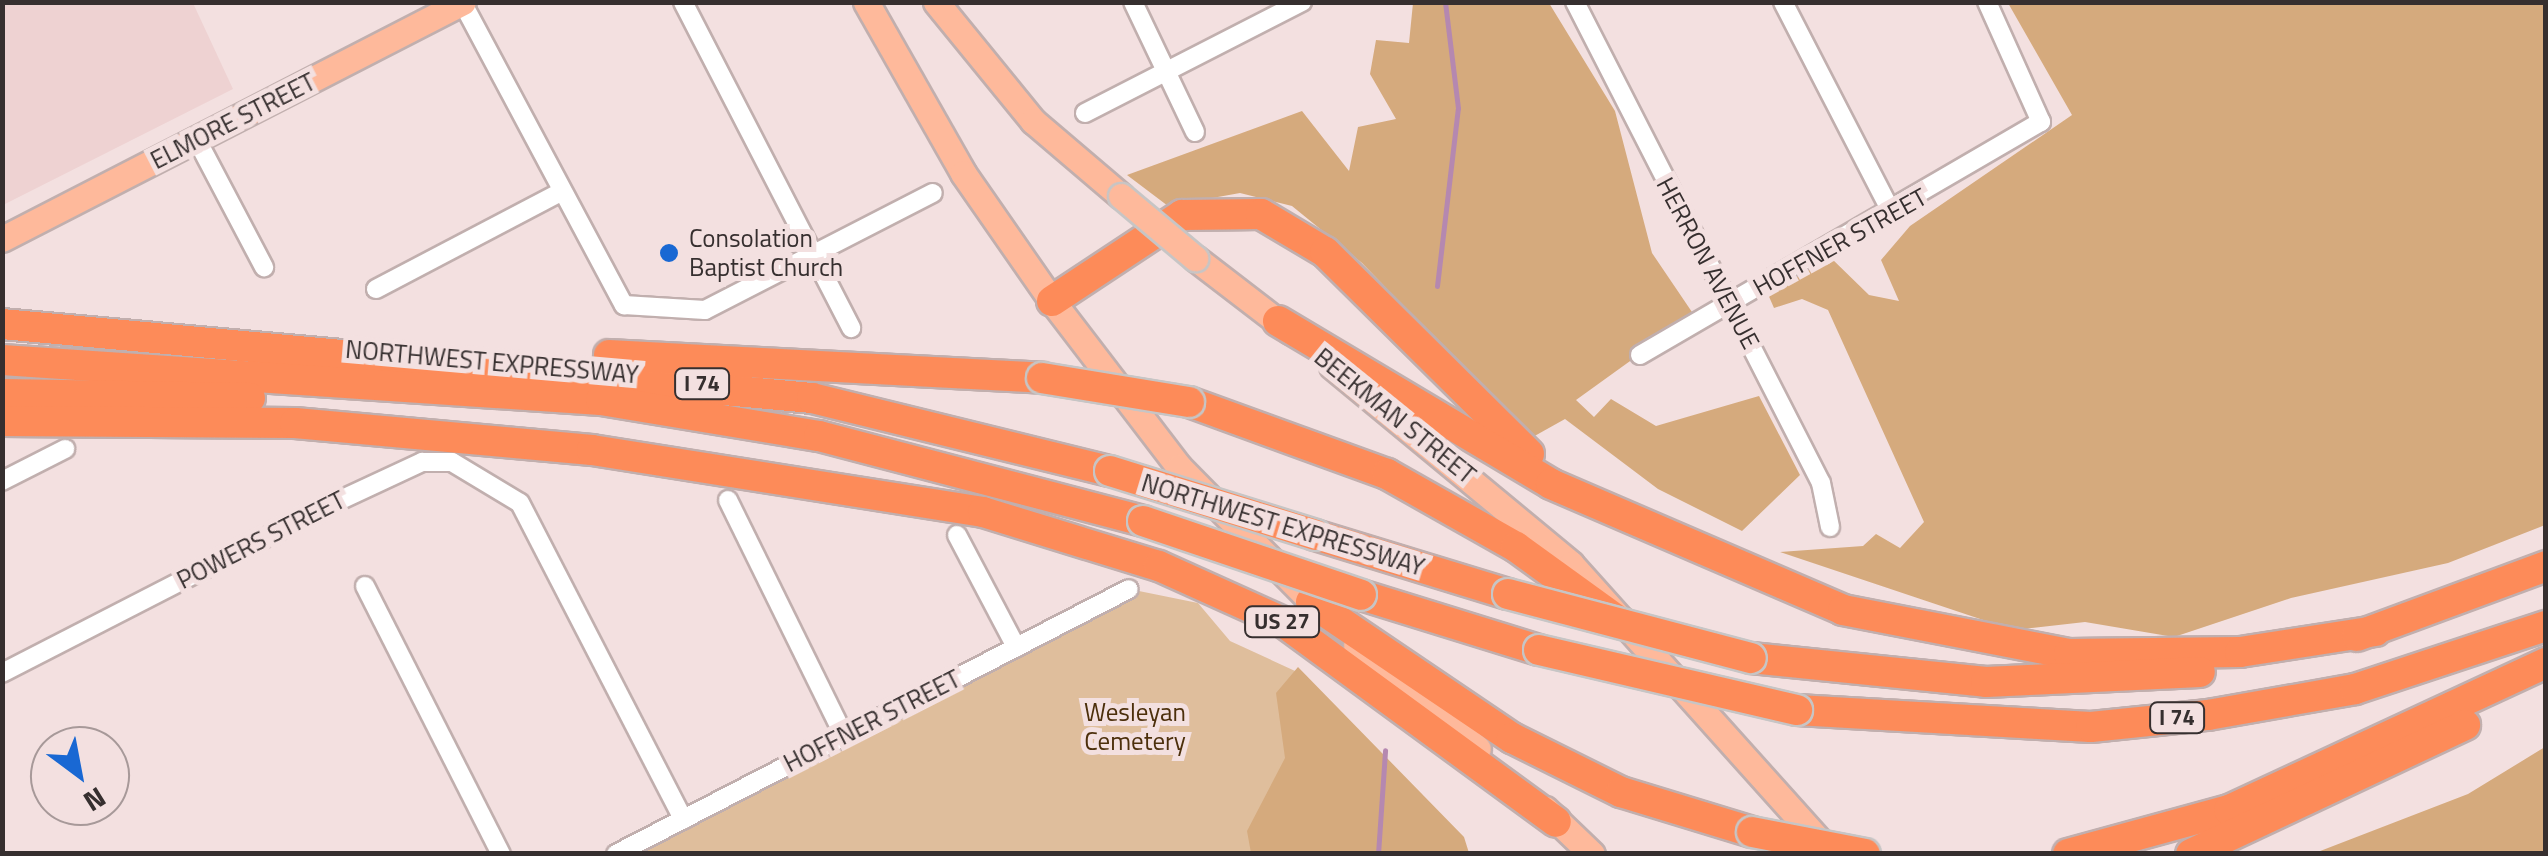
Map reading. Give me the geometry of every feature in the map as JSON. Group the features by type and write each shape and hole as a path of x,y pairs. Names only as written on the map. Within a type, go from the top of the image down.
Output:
{"highway":[{"path":"1052,301 1182,215 1223,208 1271,218 1326,252 1475,410 1596,503"},
{"path":"1278,321 1596,503 1775,586 1936,635 2069,654 2194,656 2375,631"},
{"name":"NORTHWEST EXPRESSWAY","path":"2,324 286,343 812,398 1110,471 1508,594 1751,658 1849,674 2104,681 2199,673 2375,631 2546,566"},
{"path":"286,343 1042,378 1189,402 1387,474 1516,547 1640,636"},
{"name":"NORTHWEST EXPRESSWAY","path":"2,360 601,400 819,436 1143,522 1540,650 1797,710 2091,727 2208,715 2354,689 2546,626"},
{"path":"2,394 343,398 438,390"},
{"path":"2,403 156,422"},
{"path":"2,421 295,423 592,450 960,521"},
{"name":"US 27","path":"960,521 1159,566 1283,622 1556,822"},
{"path":"1311,602 1512,738 1621,792 1752,832 1864,854"},
{"path":"2068,854 2229,810 2546,663"},
{"path":"2192,854 2384,766 2546,678"}],"main road":[{"path":"866,2 963,173 1052,301 1180,466 1311,602 1556,822"},
{"name":"BEEKMAN STREET","path":"936,2 1033,121 1195,258 1478,482 1640,636 1831,854"},
{"name":"ELMORE STREET","path":"2,239 462,3"},
{"name":"US 27","path":"1556,822 1592,854"}],"street":[{"path":"683,2 851,328"},
{"path":"1134,2 1164,73 1195,132"},
{"path":"1085,113 1302,2"},
{"name":"HERRON AVENUE","path":"1575,2 1821,482 1830,528"},
{"path":"1783,2 1892,213"},
{"name":"HOFFNER STREET","path":"1640,355 1892,213 2037,125 2043,111 1987,2"},
{"path":"462,3 624,306 705,310 933,192"},
{"path":"197,140 264,267"},
{"path":"376,289 561,192"},
{"path":"2,482 64,450"},
{"name":"POWERS STREET","path":"2,673 422,462 469,467 520,503 683,819"},
{"path":"728,500 844,736"},
{"path":"960,521 1016,646"},
{"path":"365,586 502,854"},
{"name":"HOFFNER STREET","path":"616,854 1129,589"}],"shaded area":[{"path":"3,2 193,3 233,89 3,205"},
{"path":"1413,3 1549,3 1615,111 1652,253 1694,315 1576,400 1594,417 1611,399 1656,426 1759,396 1800,475 1742,531 1658,489 1565,419 1531,438 1362,263 1292,206 1240,193 1168,206 1127,175 1302,111 1349,171 1358,127 1396,119 1370,74 1376,40 1409,43"},
{"path":"2008,3 2545,3 2545,525 2448,563 2291,598 2174,637 2085,622 2013,630 1780,552 1863,546 1876,534 1900,548 1924,522 1828,310 1802,299 1774,308 1767,292 1830,257 1869,295 1899,301 1881,260 1910,226 2072,115"},
{"path":"1298,667 1464,837 1469,853 1251,853 1247,831 1285,758 1276,693"},
{"path":"2545,747 2545,853 2315,853 2468,794"}],"green space":[{"name":"Wesleyan Cemetery","path":"1129,589 1198,603 1230,641 1306,676 1363,854 616,854"}],"waterway":[{"path":"1437,286 1458,108 1445,2"},
{"path":"1378,854 1385,750"}],"place":[{"name":"Consolation Baptist Church","path":"669,253"}]}
